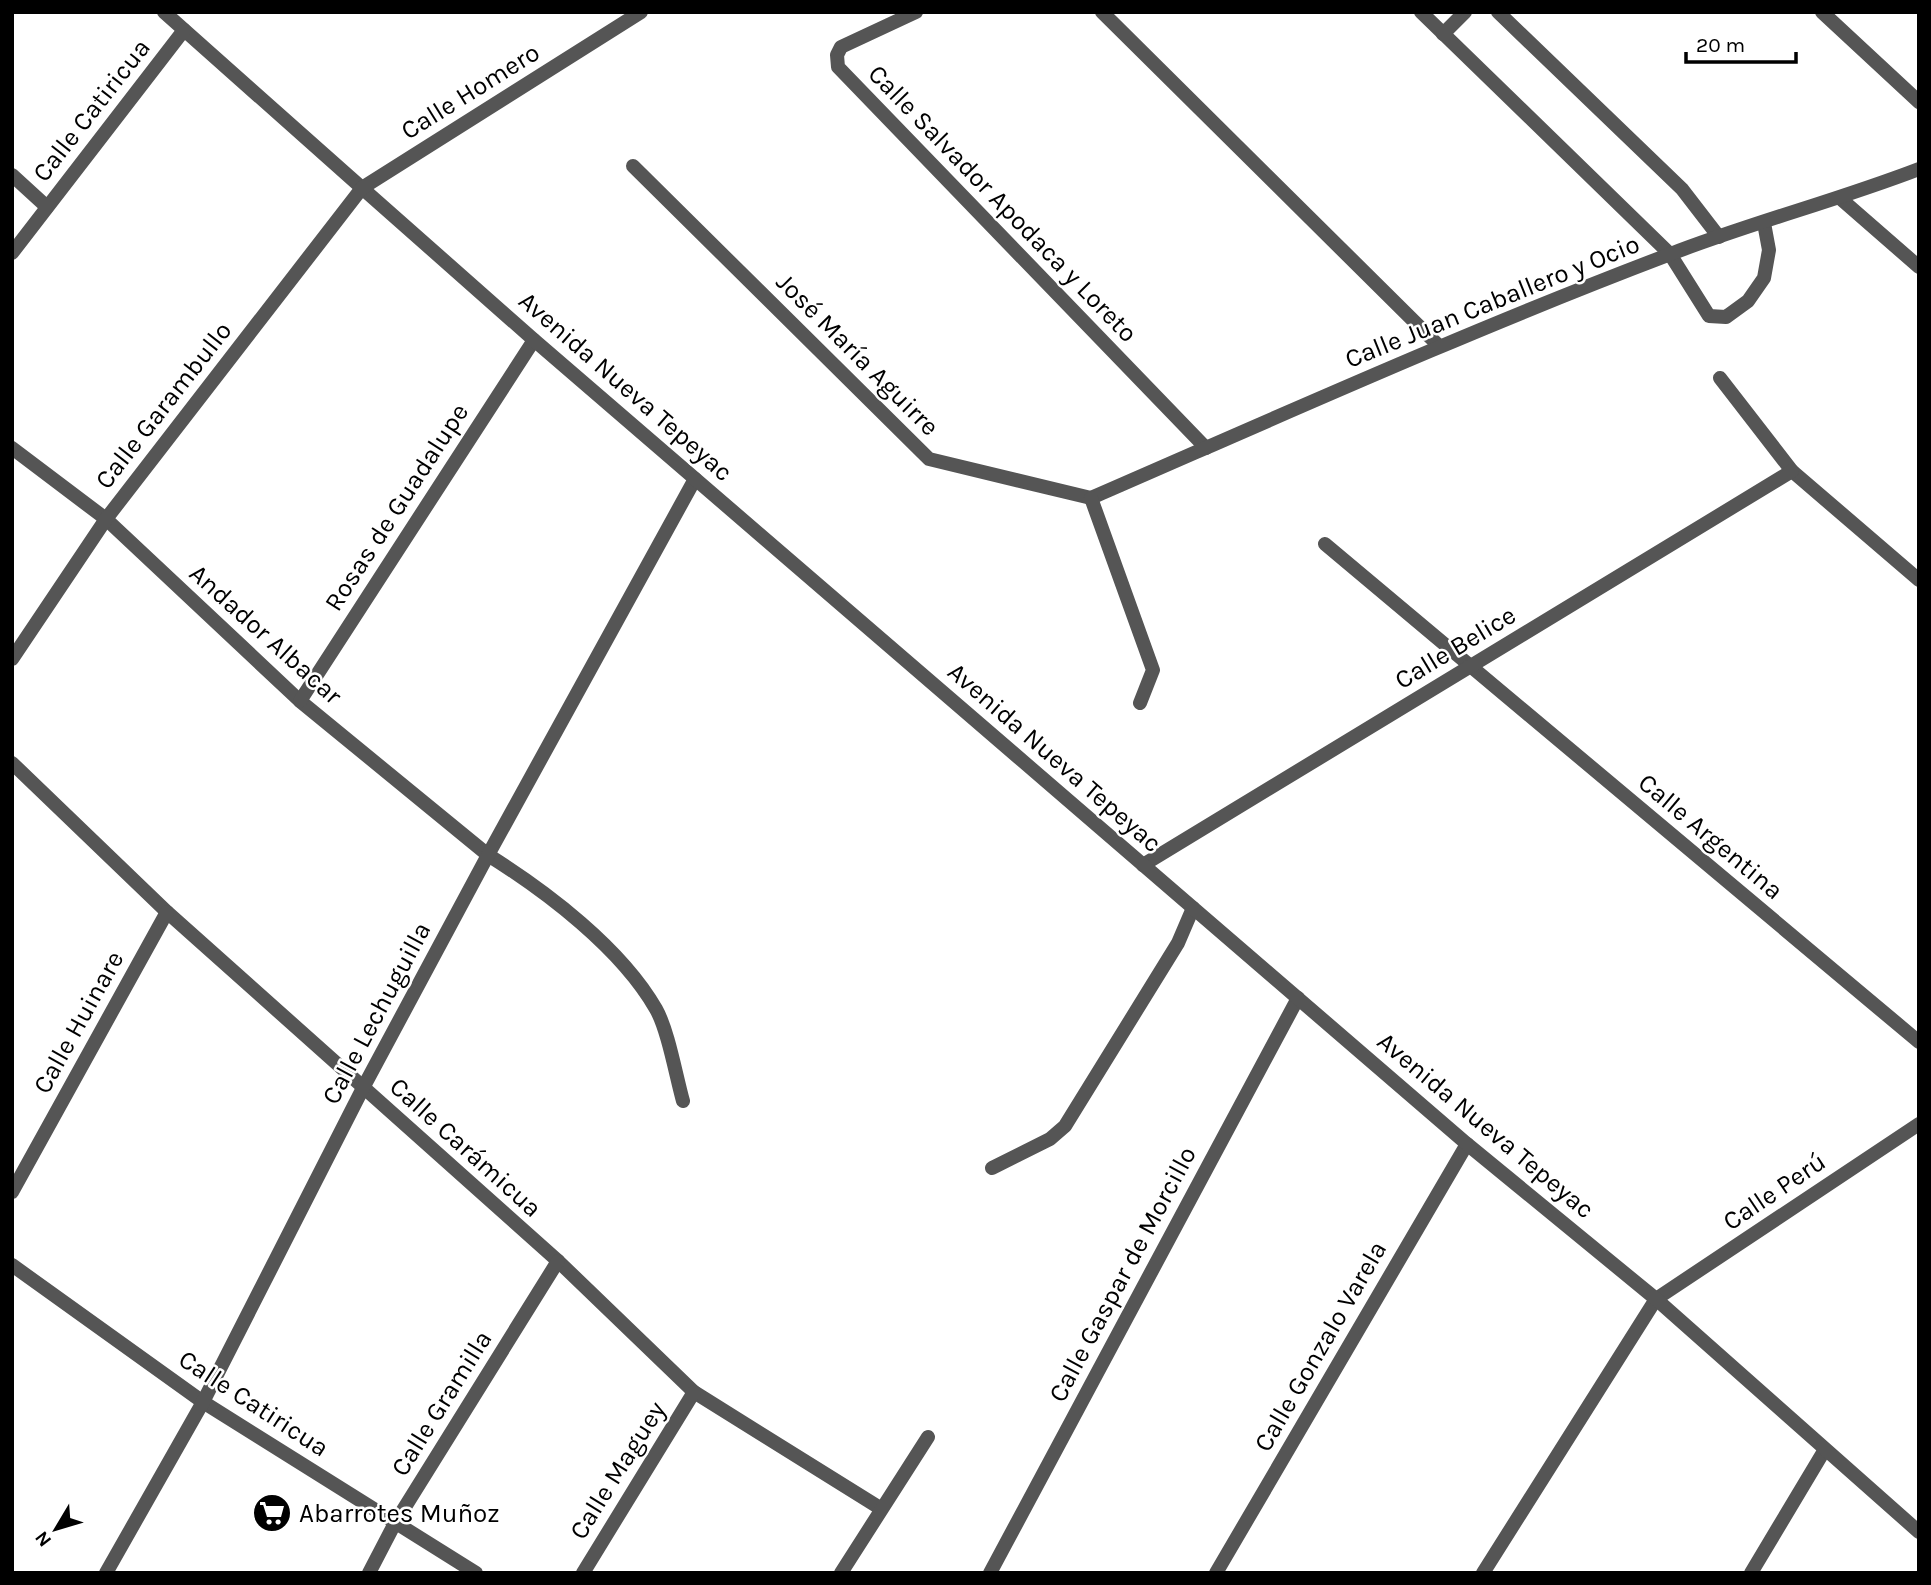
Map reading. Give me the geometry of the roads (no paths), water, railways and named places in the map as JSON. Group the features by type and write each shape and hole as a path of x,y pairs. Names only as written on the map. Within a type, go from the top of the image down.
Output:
{"street":[{"name":"Avenida Nueva Tepeyac","path":"164,12 534,340 1467,1144 1656,1299 1824,1451 1919,1532"},
{"name":"Calle Homero","path":"362,188 640,12"},
{"name":"Calle Salvador Apodaca y Loreto","path":"916,12 841,47 837,55 838,67 1206,448"},
{"path":"1102,12 1439,346"},
{"path":"1421,12 1670,254 1709,316 1726,317 1748,301 1764,278 1769,250 1764,223"},
{"path":"1443,34 1465,12"},
{"path":"1498,12 1682,188 1719,237"},
{"path":"1822,12 1919,102"},
{"name":"Calle Catiricua","path":"12,253 184,30"},
{"name":"José María Aguirre","path":"634,166 929,459 1091,498"},
{"name":"Calle Juan Caballero y Ocio","path":"1091,498 1439,346 1670,254 1841,199 1919,169"},
{"path":"12,175 47,207"},
{"name":"Calle Garambullo","path":"12,659 106,519 362,188"},
{"path":"1841,199 1919,267"},
{"name":"Rosas de Guadalupe","path":"300,701 534,340"},
{"path":"1720,377 1792,471 1919,580"},
{"name":"Andador Albacar","path":"12,448 106,519 300,701 488,855 527,880 617,957 657,1010 683,1101"},
{"name":"Calle Belice","path":"1143,865 1792,471"},
{"name":"Calle Lechuguilla","path":"106,1573 203,1402 363,1088 695,479"},
{"path":"1091,498 1153,670 1140,703"},
{"name":"Calle Argentina","path":"1325,544 1919,1042"},
{"name":"Calle Carámicua","path":"12,763 167,912 558,1261 694,1392 880,1508"},
{"path":"992,1168 1050,1139 1065,1126 1178,943 1193,908"},
{"name":"Calle Huinare","path":"12,1192 167,912"},
{"name":"Calle Gaspar de Morcillo","path":"990,1573 1297,998"},
{"name":"Calle Perú","path":"1656,1299 1919,1124"},
{"name":"Calle Gonzalo Varela","path":"1216,1573 1467,1144"},
{"name":"Calle Gramilla","path":"369,1573 396,1523 558,1261"},
{"name":"Calle Catiricua","path":"12,1265 203,1402 476,1573"},
{"path":"1483,1573 1656,1299"},
{"name":"Calle Maguey","path":"583,1573 694,1392"},
{"path":"841,1573 880,1508 929,1437"},
{"path":"1751,1573 1824,1451"}],"place":[{"name":"Abarrotes Muñoz","path":"272,1513"}]}
